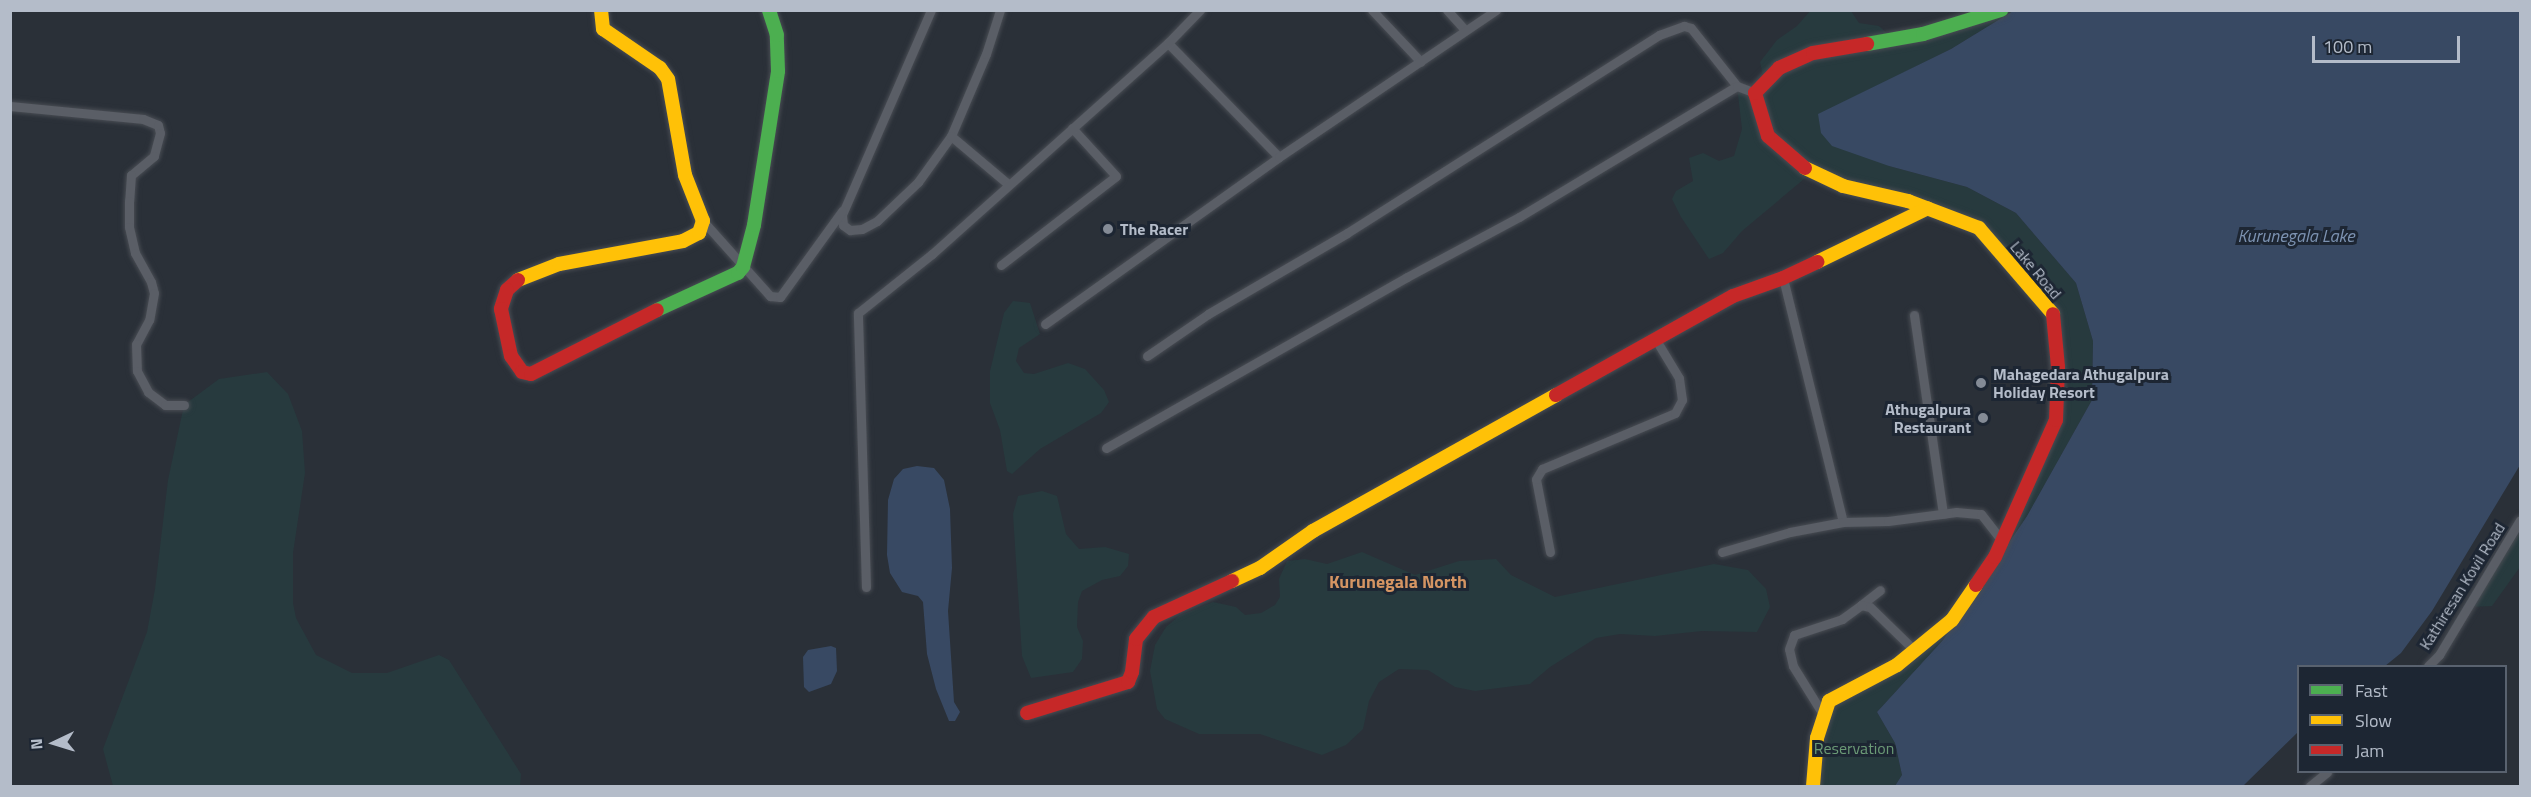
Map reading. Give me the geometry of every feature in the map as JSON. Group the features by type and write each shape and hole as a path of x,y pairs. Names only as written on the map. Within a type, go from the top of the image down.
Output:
{"street":[{"path":"601,10 603,29 611,37 660,68 668,79 685,175 703,221 770,296 780,297 846,206"},
{"path":"703,221 699,233 683,241 559,264 519,279 507,290 501,309 511,356 522,372 531,374 707,285 738,273 743,265 754,225 778,71 777,35 769,10"},
{"path":"931,10 842,215 843,225 850,230 862,229 876,221 918,182 951,136 986,54 1000,10"},
{"path":"866,587 856,317 932,255 1008,184 1168,43 1200,10"},
{"path":"1372,10 1420,62"},
{"path":"1447,10 1465,30"},
{"path":"1045,324 1279,157 1496,10"},
{"path":"1147,356 1208,314 1347,233 1659,35 1684,26 1691,28 1737,86 1755,93 1779,68 1813,53 1923,34 2001,10"},
{"path":"1168,43 1279,157"},
{"path":"1106,448 1397,282 1519,217 1737,86"},
{"name":"Lake Road","path":"1755,93 1768,136 1798,164 1816,175 1843,186 1928,208 1979,228 2052,315 2058,368 2056,420 2003,542 1952,620 1897,665 1829,701 1817,738 1813,786"},
{"path":"10,106 143,119 158,125 160,133 153,156 131,175 129,227 135,253 151,282 154,293 149,320 136,344 137,371 139,379 148,392 165,405 184,405"},
{"path":"1001,265 1116,176 1072,128"},
{"path":"951,136 1008,184"},
{"path":"1027,713 1128,682 1132,672 1136,639 1154,617 1260,568 1313,531 1733,297 1783,278 1928,208"},
{"path":"1783,278 1843,522"},
{"path":"1914,315 1943,514"},
{"path":"1550,552 1536,479 1542,469 1675,413 1682,400 1680,378 1656,340"},
{"path":"1722,552 1790,532 1843,522 1888,521 1943,514 1981,514 2003,542"},
{"name":"Kathiresan Kovil Road","path":"2429,665 2439,655 2520,520"},
{"path":"1824,716 1793,666 1789,649 1794,635 1842,619 1881,590"},
{"path":"1862,605 1870,607 1914,650"},
{"path":"2310,786 2325,773"}],"green space":[{"name":"Reservation","path":"1810,11 1851,11 1859,23 1879,26 1894,40 2001,11 2013,11 1951,49 1818,115 1889,166 1967,187 2016,213 2076,283 2093,341 2092,400 2027,516 1943,640 1877,712 1895,743 1902,775 1895,786 1813,786 1829,701 1952,620 1995,557 2056,420 2052,315 1979,228 1810,174 1742,231 1723,253 1709,259 1672,199 1676,191 1693,181 1689,158 1703,153 1719,161 1734,156 1742,129 1737,86 1755,93 1764,81 1760,62 1777,40 1797,26"},
{"path":"1013,301 1030,303 1040,334 1019,348 1016,361 1024,373 1034,374 1068,363 1085,369 1104,390 1109,402 1101,413 1040,449 1012,474 1007,471 1000,430 990,403 990,371 1004,313"},
{"path":"267,372 288,394 302,431 305,473 293,553 293,603 296,618 316,655 352,673 387,673 439,655 449,660 521,774 520,786 113,786 103,749 147,632 155,589 168,480 184,405 219,379"},
{"path":"1042,491 1057,496 1066,534 1079,549 1105,547 1129,554 1128,566 1120,576 1102,580 1082,591 1078,602 1077,627 1083,641 1082,659 1073,672 1031,678 1022,656 1013,514 1018,496"},
{"path":"2520,520 2520,567 2492,606 2468,607"},
{"path":"1362,552 1415,575 1459,561 1496,559 1511,575 1555,597 1714,564 1748,570 1766,589 1770,607 1757,632 1702,631 1655,636 1620,634 1596,638 1550,667 1530,684 1475,691 1455,687 1428,670 1399,669 1379,682 1369,701 1363,729 1346,745 1322,755 1260,734 1199,734 1165,719 1157,709 1150,671 1155,645 1166,627 1179,616 1213,602 1236,607 1245,615 1261,613 1275,605 1280,597 1279,579 1287,561 1305,559 1327,564"}],"water":[{"name":"Kurunegala Lake","path":"2013,11 2520,11 2520,465 2432,611 2401,653 2386,665 2297,665 2297,733 2243,786 1895,786 1902,775 1895,743 1877,712 1943,640 2027,516 2092,400 2093,341 2076,283 2016,213 1967,187 1889,166 1832,146 1821,133 1818,114 1951,49"},
{"path":"917,466 934,468 944,480 950,509 952,568 948,611 954,702 960,712 955,721 949,721 936,689 927,654 923,602 918,596 902,592 890,573 887,555 888,500 894,479 903,469"},
{"path":"831,646 836,648 837,671 831,684 809,692 804,687 803,657 808,650"}],"traffic: fast":[{"path":"657,310 738,273 743,267 754,225 778,71 777,35 769,10"},
{"path":"1867,44 1923,34 2001,10"}],"traffic: slow":[{"path":"518,280 559,264 683,241 699,233 703,221 685,175 668,79 660,68 603,29 601,10"},
{"path":"1805,168 1843,186 1908,201 1979,228 2053,314"},
{"path":"1817,262 1928,208"},
{"path":"1232,581 1260,568 1313,531 1556,395"},
{"path":"1813,786 1817,738 1829,701 1897,665 1952,620 1976,585"}],"traffic: jam":[{"path":"1805,168 1768,136 1755,93 1779,68 1813,53 1867,44"},
{"path":"1556,395 1733,296 1783,278 1817,262"},
{"path":"518,280 507,290 501,309 511,356 522,372 531,374 657,310"},
{"path":"1976,585 1995,557 2056,420 2058,367 2053,314"},
{"path":"1027,713 1128,682 1132,672 1136,639 1154,617 1232,581"}],"place":[{"name":"The Racer","path":"1108,229"},
{"name":"Mahagedara Athugalpura Holiday Resort","path":"1981,383"},
{"name":"Athugalpura Restaurant","path":"1983,418"}],"district":[{"name":"Kurunegala North","path":"1398,582"}]}
